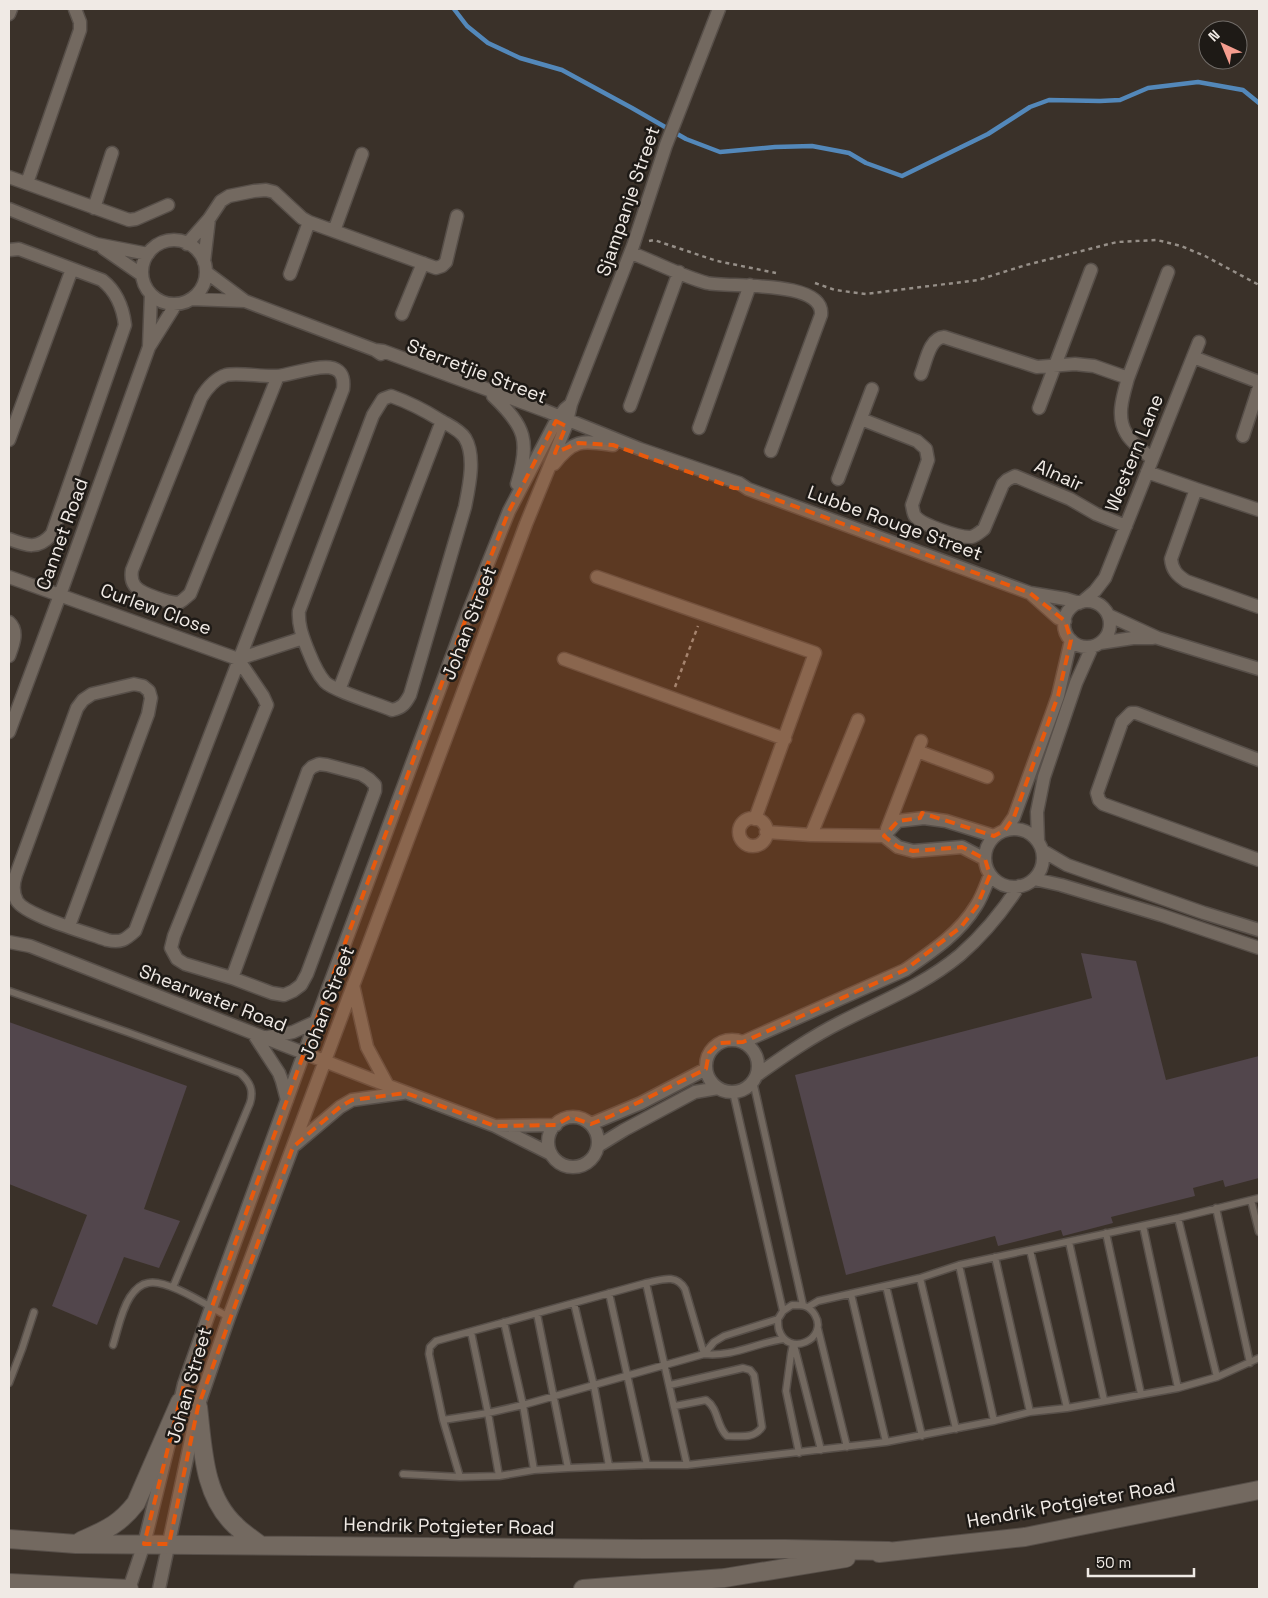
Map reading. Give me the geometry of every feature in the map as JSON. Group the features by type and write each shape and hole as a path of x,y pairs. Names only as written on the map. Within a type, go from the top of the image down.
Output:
{"main road":[{"path":"76,1544 114,1526 129,1513 136,1503 180,1402"},
{"path":"198,1407 205,1464 212,1490 221,1509 235,1526 260,1545"},
{"name":"Hendrik Potgieter Road","path":"583,1589 724,1578 889,1551 1025,1537 1259,1490"},
{"name":"Hendrik Potgieter Road","path":"9,1539 76,1544 889,1551"},
{"path":"9,1583 68,1588 129,1589"}],"street":[{"path":"9,14 11,9"},
{"path":"27,184 80,30 80,22 75,9"},
{"name":"Sjampanje Street","path":"562,421 571,404 632,250 666,145 718,9"},
{"path":"94,208 112,152"},
{"path":"334,231 362,154"},
{"path":"9,177 129,220 136,219 168,205"},
{"path":"187,244 209,219 221,201 229,196 266,190 274,192 302,218 309,222 436,268 446,262 457,216"},
{"path":"9,210 96,244 148,254"},
{"path":"205,267 200,253 192,246 174,240 164,242 148,254 143,264 142,274 145,285 159,301 176,304 191,299 199,292 203,284 205,267 209,219"},
{"path":"290,274 309,222"},
{"path":"96,244 142,274"},
{"path":"9,250 19,249 102,280 109,285 123,310 125,325 52,534 47,540 37,545 25,545 9,539"},
{"path":"632,250 707,283 774,286 794,291 815,301 821,310 821,315 771,451"},
{"path":"402,314 422,263"},
{"name":"Sterretjie Street","path":"205,267 245,301"},
{"path":"9,440 72,269"},
{"path":"1039,408 1090,270"},
{"path":"630,406 679,272"},
{"path":"1152,459 1127,435 1123,426 1122,402 1128,378 1168,272"},
{"path":"699,428 750,285"},
{"name":"Cannet Road","path":"149,347 151,294"},
{"name":"Sterretjie Street","path":"191,299 245,301 546,411 562,421"},
{"name":"Cannet Road","path":"9,732 149,347 176,304"},
{"path":"921,374 933,342 940,337 944,337 1037,367 1075,364 1094,366 1128,378"},
{"name":"Western Lane","path":"1081,603 1095,591 1104,578 1199,342"},
{"name":"Sterretjie Street","path":"375,350 382,355 562,421"},
{"path":"1193,357 1259,382"},
{"path":"69,926 150,706 149,691 143,686 134,684 92,694 83,700 77,708 16,874 13,885 14,894 18,903 36,915 107,940 118,942 126,940 135,931 343,389 344,382 337,369 328,367 314,368 278,376 227,375 217,379 208,386 201,398 132,570 134,586 142,592 171,602 179,602 190,594 278,376"},
{"path":"1243,436 1259,386"},
{"path":"838,479 872,389"},
{"path":"391,396 427,412 454,428 464,437 468,446 471,479 465,506 410,696 404,705 392,710 327,684 320,675 303,638 300,628 299,611 377,407 383,399 391,396"},
{"name":"Johan Street","path":"129,1589 144,1544 184,1384 315,1022 468,613 509,511 524,455 524,439 519,424 493,396"},
{"name":"Alnair","path":"861,419 917,441 926,449 928,460 912,505 916,517 921,522 957,536 971,537 978,534 984,529 1003,484 1015,476 1070,499 1096,514 1126,526"},
{"path":"339,690 442,421"},
{"name":"Johan Street","path":"509,511 562,421"},
{"name":"Johan Street","path":"159,1589 198,1407 229,1317 543,481 562,421"},
{"name":"Lubbe Rouge Street","path":"562,421 613,445 734,488 748,489"},
{"name":"Lubbe Rouge Street","path":"562,421 739,484 748,489 1030,593 1081,603"},
{"name":"Johan Street","path":"543,481 570,446 589,442 613,445"},
{"path":"1147,472 1259,510"},
{"path":"1196,489 1171,559 1172,568 1178,576 1186,581 1259,607"},
{"name":"Curlew Close","path":"9,577 238,659"},
{"path":"597,577 816,653 755,819"},
{"name":"Western Lane","path":"1104,578 1107,612"},
{"name":"Lubbe Rouge Street","path":"1030,593 1058,618 1065,621"},
{"path":"1158,638 1134,638 1084,647 1070,640 1066,634 1065,621 1069,611 1081,603 1090,602 1098,604 1107,612 1158,638 1259,669"},
{"path":"1070,640 1058,696 1014,817 986,851 986,867 990,875 1003,885 1011,887 1027,884 1039,873 1042,865 1037,812 1044,776 1076,683 1096,645 1106,638 1109,631 1110,623 1107,612"},
{"path":"9,622 15,633 9,656"},
{"path":"238,659 303,638"},
{"path":"232,978 308,771 319,764 361,774 370,779 375,785 375,791 307,974 301,984 293,991 284,995 272,993 232,978 185,964 177,959 171,948 174,936 268,705 238,659"},
{"path":"564,659 786,738"},
{"path":"1259,760 1136,713 1131,713 1122,722 1097,793 1099,800 1103,804 1259,860"},
{"path":"812,835 858,720"},
{"path":"884,836 919,746 987,777"},
{"path":"884,836 898,821 924,818 999,833 1017,829 1025,831 1040,846 1067,865 1204,913 1259,930"},
{"path":"755,819 763,824 766,832 764,840 757,845 748,845 741,840 739,831 746,820 755,819"},
{"path":"766,832 884,836 898,847 913,851 962,847 985,859"},
{"path":"743,1042 905,970 961,927 976,906 990,875"},
{"path":"1034,879 1061,885 1161,915 1259,948"},
{"path":"598,1146 695,1092 718,1088 733,1092 747,1087 755,1078 811,1038 926,980 974,942 1000,914 1020,886"},
{"name":"Shearwater Road","path":"9,932 30,946"},
{"name":"Shearwater Road","path":"9,942 30,946 495,1126 551,1154"},
{"path":"354,985 367,1047 388,1086"},
{"path":"287,1100 282,1081 259,1036 294,1032 315,1022"},
{"path":"718,1088 708,1076 706,1069 707,1061 714,1047 728,1040 743,1042 754,1052 758,1067 755,1078"},
{"path":"591,1124 641,1103 706,1069"},
{"path":"293,1147 347,1102 406,1092"},
{"path":"570,1117 585,1120 591,1124 598,1138 596,1153 591,1160 577,1167 570,1167 556,1160 551,1154 549,1146 549,1138 556,1124 570,1117"},
{"name":"Shearwater Road","path":"495,1126 556,1124"}],"lane":[{"path":"9,991 240,1073 250,1084 252,1096 250,1103 173,1287"},
{"path":"755,1078 805,1306 812,1310 817,1319 847,1447"},
{"path":"733,1092 784,1311"},
{"path":"704,1354 714,1342 724,1336 778,1318 792,1306 805,1306 818,1301 920,1278 959,1265 1143,1226 1259,1198"},
{"path":"1251,1200 1259,1232"},
{"path":"1216,1208 1250,1362"},
{"path":"1178,1218 1217,1377"},
{"path":"1143,1226 1178,1388"},
{"path":"1106,1233 1141,1394"},
{"path":"1069,1242 1104,1400"},
{"path":"1030,1250 1067,1408"},
{"path":"995,1257 1030,1412"},
{"path":"959,1265 994,1421"},
{"path":"460,1477 444,1420 429,1354 430,1347 436,1341 646,1283 674,1278 681,1282 685,1289 704,1354"},
{"path":"920,1278 956,1429"},
{"path":"113,1345 124,1309 130,1297 146,1283 153,1282 173,1287 229,1317"},
{"path":"646,1283 687,1465"},
{"path":"886,1286 922,1436"},
{"path":"609,1293 647,1465"},
{"path":"851,1294 886,1442"},
{"path":"574,1303 594,1386 609,1466"},
{"path":"9,1383 34,1312"},
{"path":"537,1314 568,1468"},
{"path":"778,1318 779,1330 784,1339 794,1344 804,1344 812,1338 818,1329"},
{"path":"504,1322 523,1405 534,1470"},
{"path":"471,1332 499,1476"},
{"path":"444,1420 523,1405 704,1354 729,1354 784,1339"},
{"path":"794,1344 821,1450"},
{"path":"794,1344 786,1391 799,1453"},
{"path":"403,1474 460,1477 499,1476 534,1470 568,1468 687,1465 886,1442 956,1429 1030,1412 1067,1408 1178,1388 1217,1377 1259,1358"},
{"path":"670,1385 743,1368 750,1370 754,1375 762,1427 758,1433 751,1436 727,1436 720,1428 714,1408 706,1400 674,1406"}],"path":[{"path":"632,250 654,240 716,260 779,274"},
{"path":"812,282 835,290 866,294 978,280 1026,265 1117,242 1157,240 1181,246 1205,256 1259,285"},
{"path":"671,697 702,614"}],"highlighted area":[{"path":"556,421 566,426 555,453 578,443 613,445 734,488 748,489 1030,593 1065,621 1071,640 1058,696 1014,817 1005,830 994,836 922,813 920,818 898,821 884,836 898,847 913,851 962,847 985,859 990,875 977,906 961,927 905,970 743,1042 720,1043 709,1053 706,1069 611,1116 591,1124 570,1117 556,1125 495,1126 406,1093 352,1100 340,1107 293,1147 198,1407 169,1544 144,1544 184,1384 304,1053 468,613 509,511"}],"building":[{"path":"1081,953 1136,961 1166,1080 1259,1056 1259,1178 1225,1187 1223,1180 1193,1188 1195,1196 1111,1217 1113,1223 1063,1236 1061,1230 998,1246 995,1236 846,1275 795,1075 1092,998"},
{"path":"9,1022 187,1086 144,1209 180,1221 159,1268 124,1257 97,1325 52,1306 87,1215 9,1184"}],"waterway":[{"path":"454,9 467,26 488,43 520,58 562,70 686,139 720,152 812,146 849,153 866,163 902,176 988,134 1030,107 1049,100 1120,100 1148,88 1198,82 1243,90 1259,103"}]}
